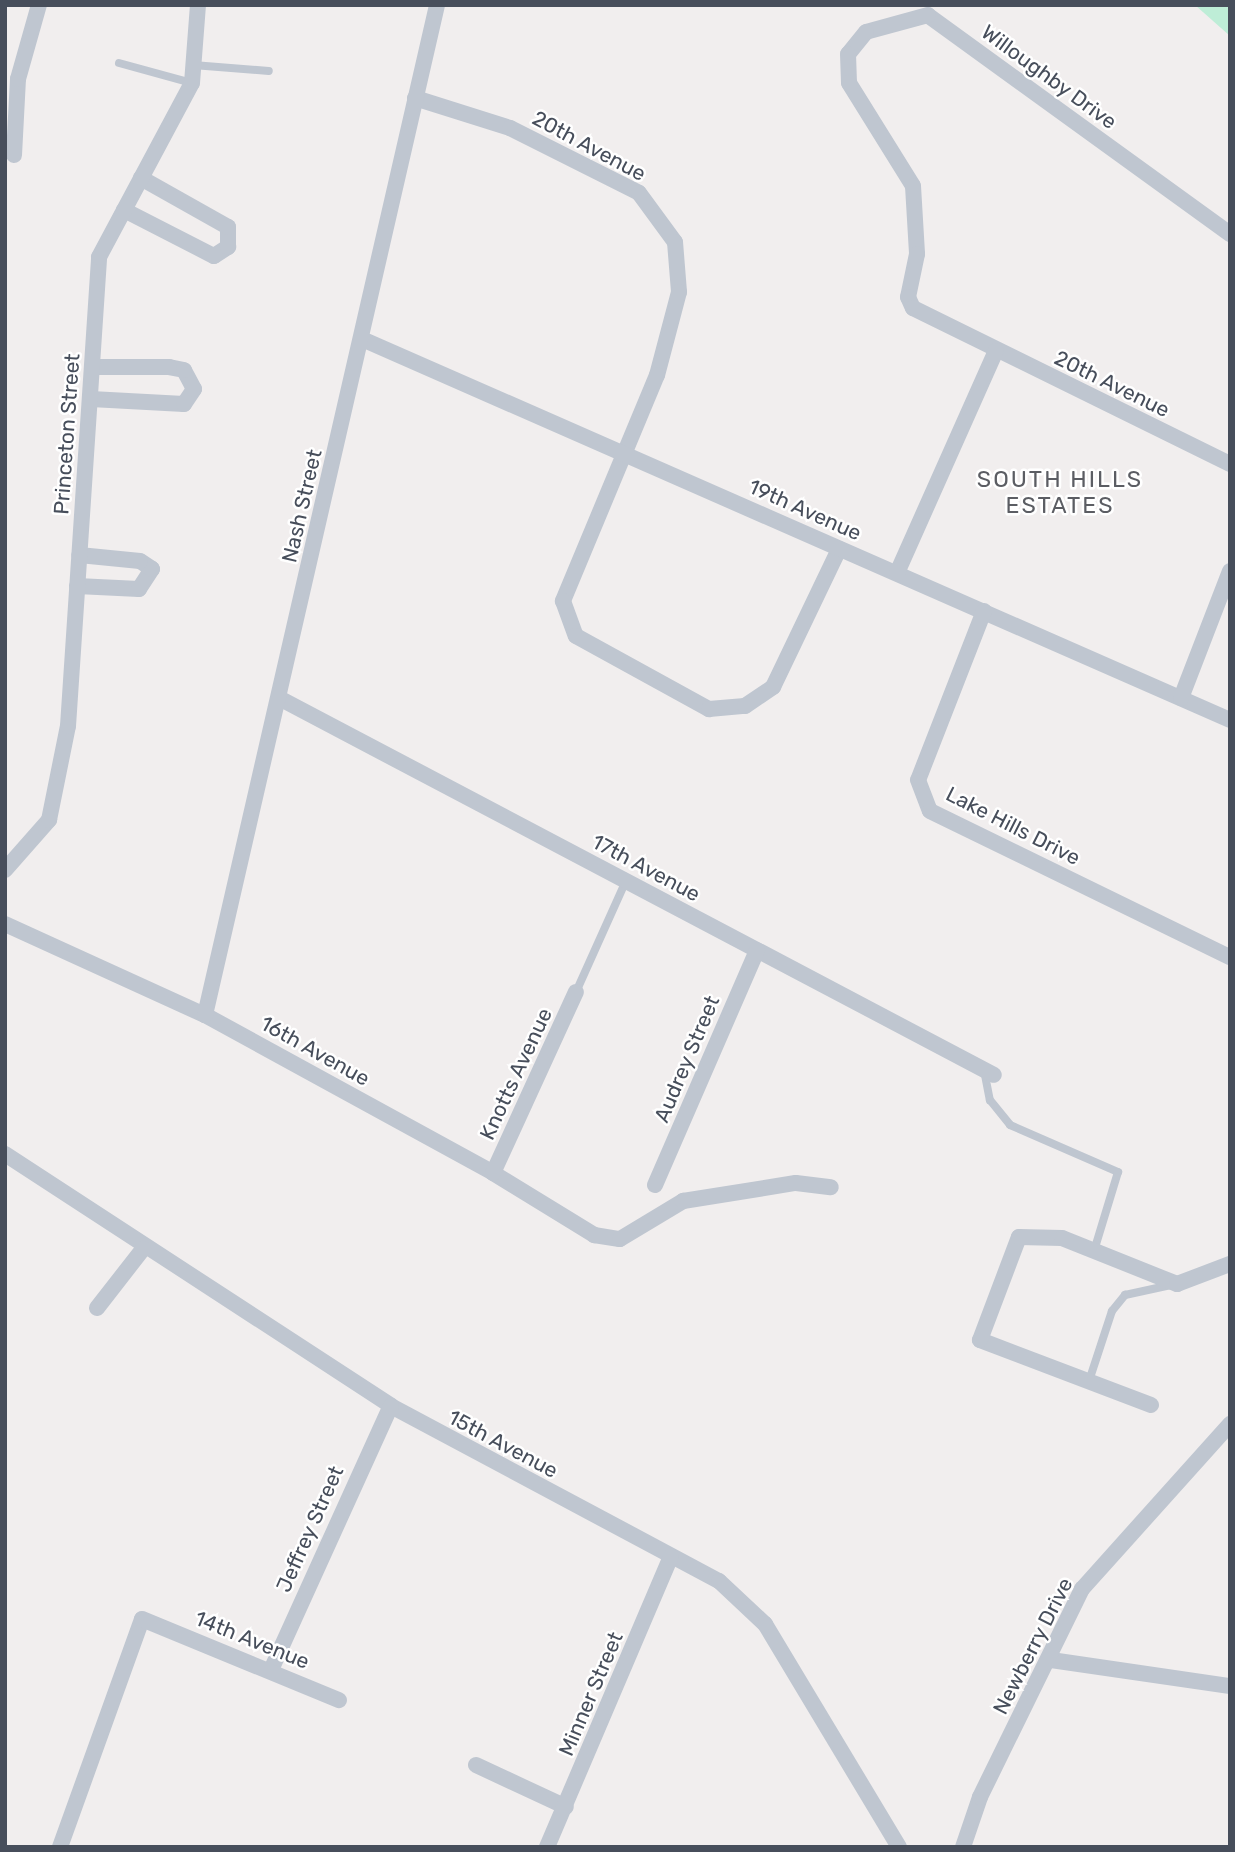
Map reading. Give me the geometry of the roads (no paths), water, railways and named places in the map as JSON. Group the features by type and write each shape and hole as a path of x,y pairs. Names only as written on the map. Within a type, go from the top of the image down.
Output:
{"street":[{"path":"14,155 18,79 39,5"},
{"name":"Princeton Street","path":"5,870 49,820 68,726 99,257 192,83 198,5"},
{"name":"Nash Street","path":"205,1015 437,5"},
{"name":"Willoughby Drive","path":"908,296 917,254 913,186 849,83 848,54 866,32 928,15 1230,234"},
{"name":"20th Avenue","path":"415,98 510,128 639,193 675,242 679,292 657,374 622,452 563,601 576,636 709,709 745,706 772,687 839,549"},
{"path":"124,209 214,256 228,247 228,227 141,178"},
{"name":"20th Avenue","path":"908,296 913,309 1230,464"},
{"name":"19th Avenue","path":"362,339 1230,720"},
{"path":"897,573 996,351"},
{"path":"91,399 184,404 194,388 184,370 169,367 93,367"},
{"path":"77,586 139,589 152,569 140,561 79,555"},
{"path":"1181,698 1230,572"},
{"name":"Lake Hills Drive","path":"984,611 918,780 930,811 1230,957"},
{"name":"17th Avenue","path":"279,698 989,1072"},
{"name":"16th Avenue","path":"5,924 205,1015 494,1173 594,1235 620,1239 683,1201 796,1183 831,1188"},
{"name":"Audrey Street","path":"655,1185 757,950"},
{"name":"Knotts Avenue","path":"494,1173 576,992"},
{"name":"15th Avenue","path":"5,1154 143,1249 391,1406 719,1581 765,1624 899,1847"},
{"path":"1151,1405 1088,1384 980,1340 1019,1237 1062,1238 1177,1284 1230,1264"},
{"path":"97,1308 143,1249"},
{"name":"Jeffrey Street","path":"271,1670 391,1406"},
{"name":"Newberry Drive","path":"963,1847 980,1797 1051,1660 1082,1589 1230,1424"},
{"name":"Minner Street","path":"547,1847 671,1556"},
{"name":"14th Avenue","path":"60,1847 142,1619 339,1699"},
{"path":"1051,1660 1230,1686"},
{"path":"476,1765 566,1807"}],"lane":[{"path":"118,62 192,83"},
{"path":"193,65 269,71"},
{"path":"576,992 626,881"},
{"path":"989,1072 990,1100 1010,1125 1118,1171 1094,1251"},
{"path":"1088,1384 1112,1311 1125,1294 1177,1284"}],"district":[{"name":"SOUTH HILLS ESTATES","path":"1060,492"}]}
